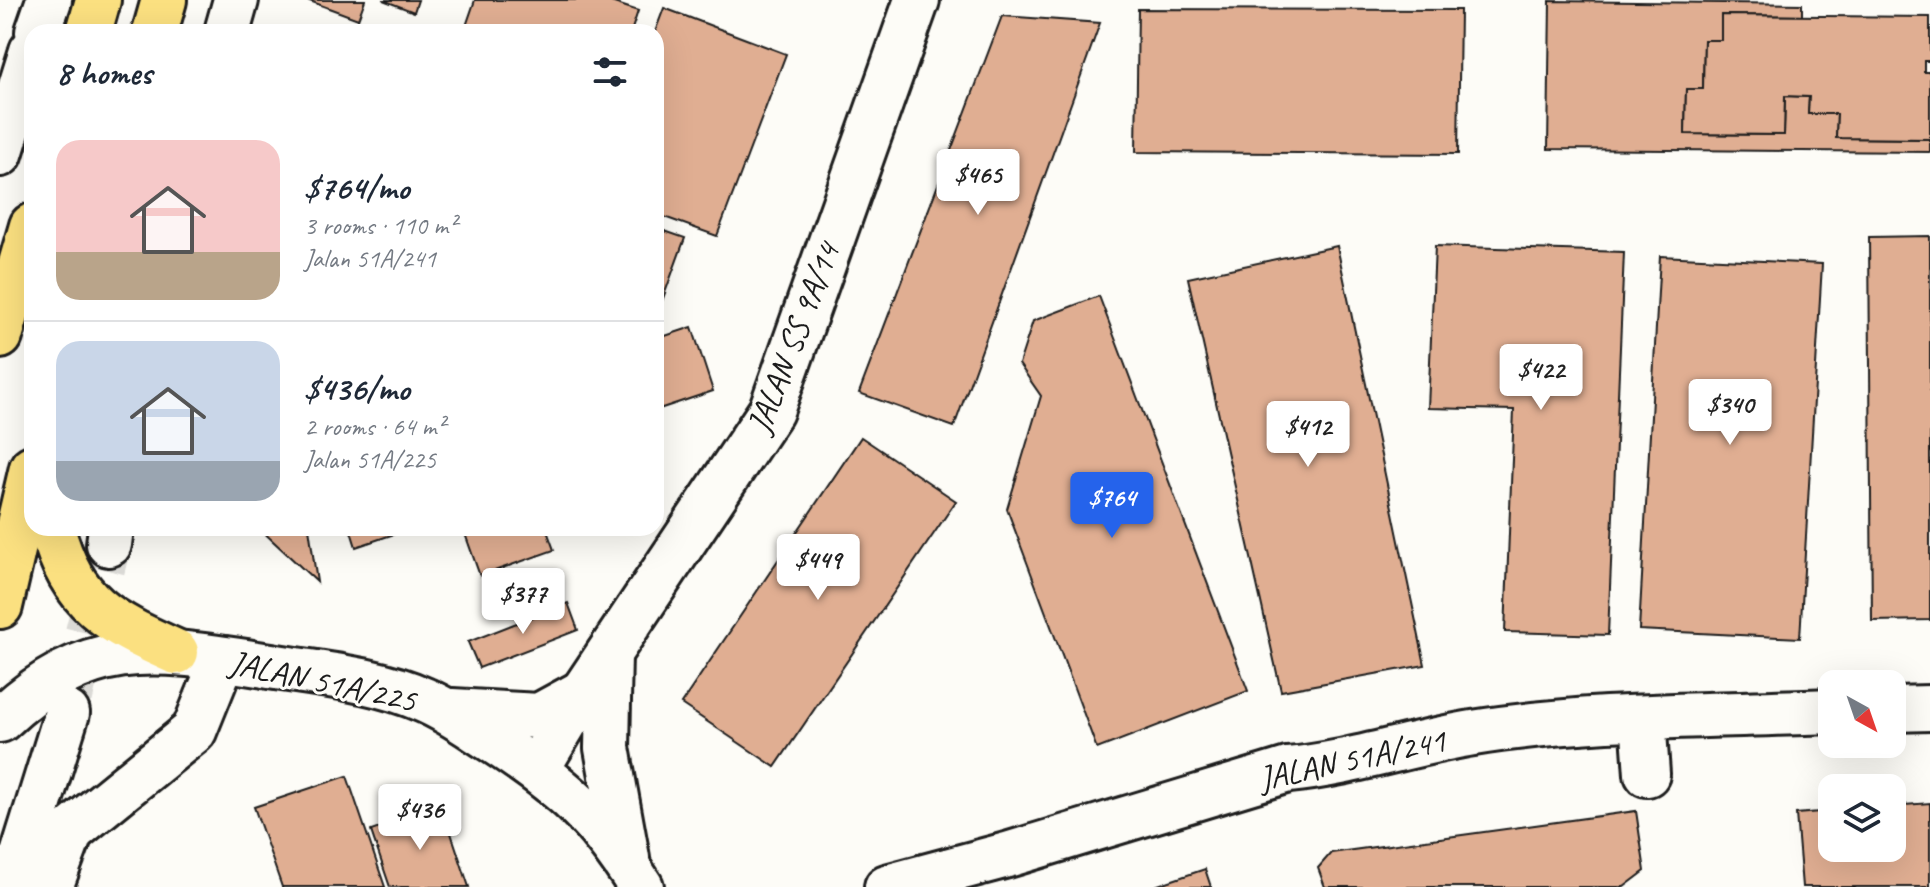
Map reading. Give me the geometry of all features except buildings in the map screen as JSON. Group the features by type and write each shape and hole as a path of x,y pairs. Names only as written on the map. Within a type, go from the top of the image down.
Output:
{"highway":[{"path":"91,24 98,0"},
{"path":"157,24 164,0"},
{"path":"0,336 24,254"},
{"path":"0,606 24,502"},
{"path":"55,536 65,567 97,611 129,631 176,652"}],"street":[{"path":"41,24 49,0"},
{"path":"229,24 236,0"},
{"name":"JALAN SS 9A/14","path":"537,769 583,692 771,411 917,0"},
{"path":"0,154 24,77"},
{"name":"JALAN 51A/225","path":"0,720 37,687 78,664 104,656 176,652 352,680 422,698 537,769 581,805 634,877"},
{"path":"609,654 607,748 634,877"},
{"path":"50,887 71,831 194,731 223,659"},
{"path":"445,710 539,716 583,692"},
{"path":"1906,709 1930,708"},
{"name":"JALAN 51A/241","path":"887,887 1007,855 1288,770 1317,767 1472,733 1643,718 1818,712"},
{"path":"13,887 67,713"},
{"path":"1643,718 1647,774"}],"tunnel":[{"path":"71,697 109,544"}]}
